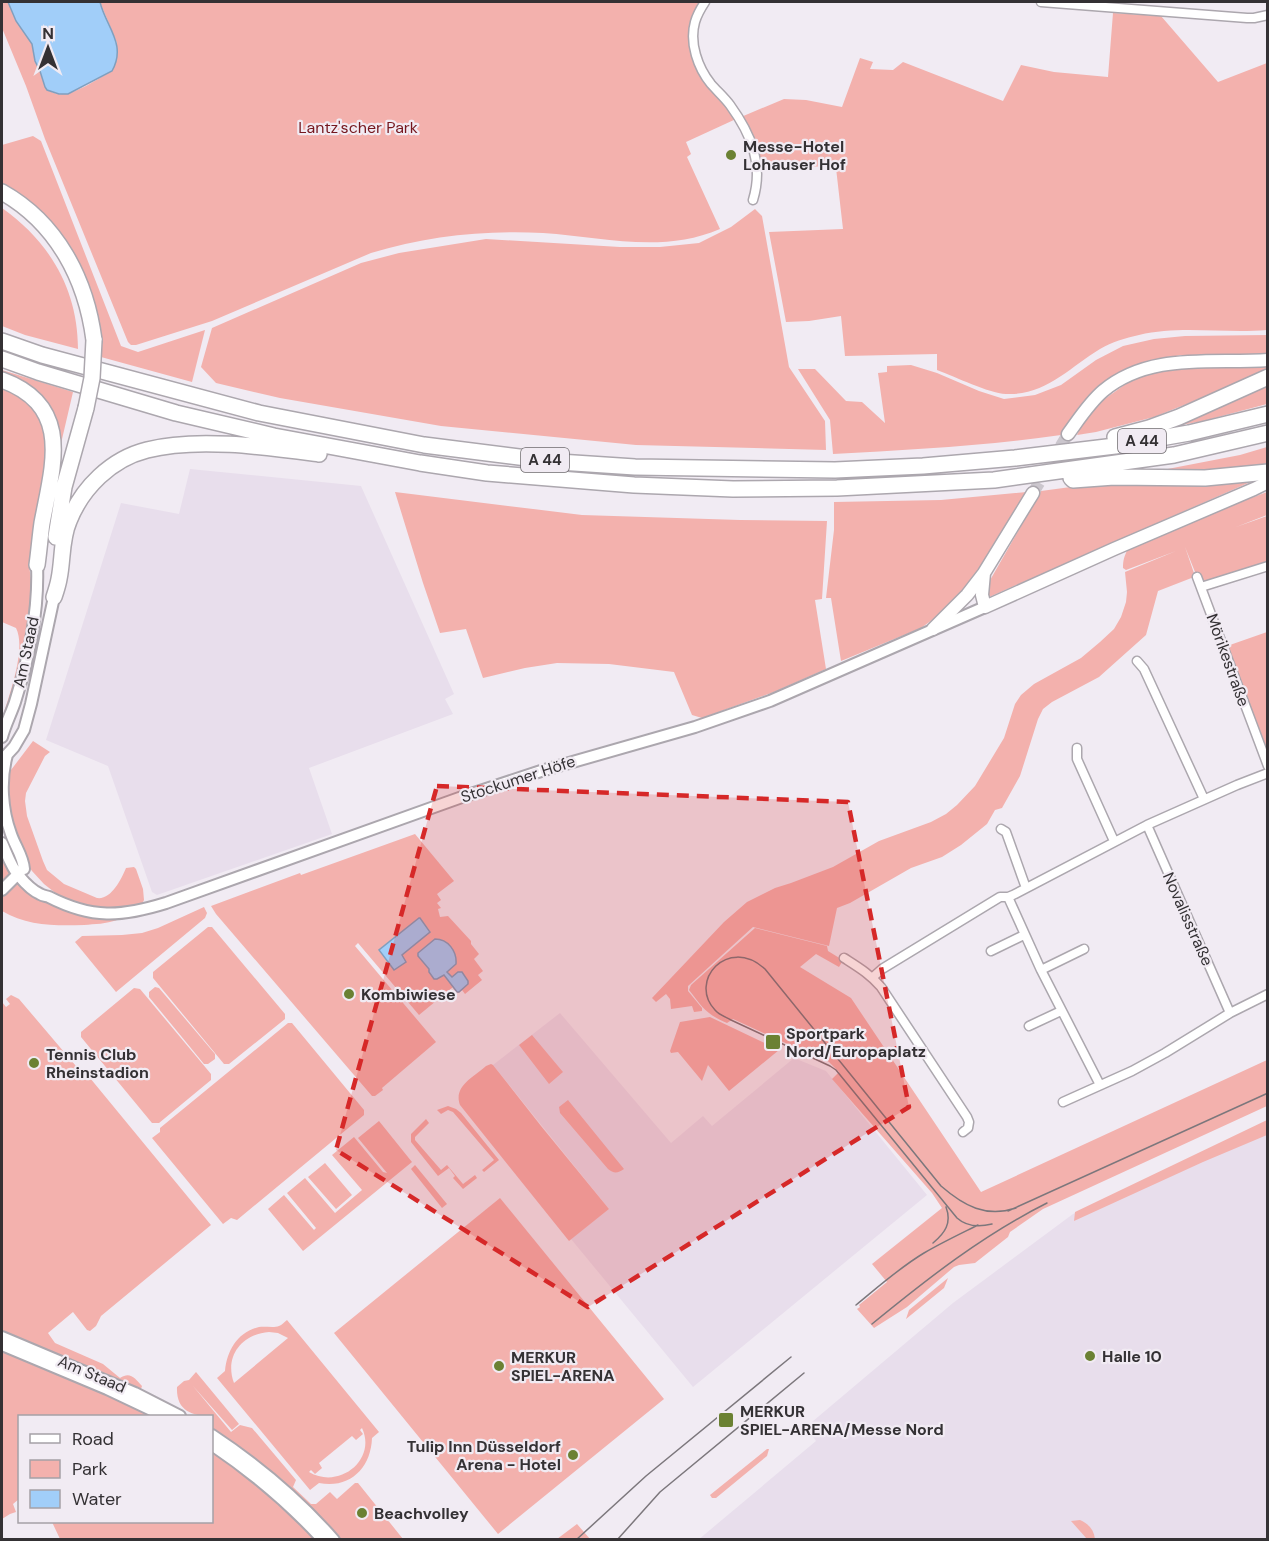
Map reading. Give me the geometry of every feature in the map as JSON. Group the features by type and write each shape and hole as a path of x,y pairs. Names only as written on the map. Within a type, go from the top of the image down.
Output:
{"highway":[{"path":"2,192 34,215 62,249 81,284 91,319 89,340"},
{"path":"2,203 26,221 55,255 74,295 94,355 92,378 49,490"},
{"path":"2,336 24,349"},
{"name":"A 44","path":"2,342 259,412 424,445 559,462 634,467 836,470 923,466 1015,458 1137,442 1189,433 1268,414"},
{"name":"A 44","path":"2,359 38,372 187,415 274,436 487,473 634,485 732,489 837,488 994,480 1174,454 1268,433"},
{"path":"1015,458 1074,443 1109,439 1149,428 1268,377"},
{"path":"2,380 27,393 40,404 49,419 53,436 49,490 37,565"},
{"path":"54,597 52,577 59,515 81,407"},
{"path":"54,597 60,578 62,550 68,524 84,492 109,468 126,457 146,450 196,444 276,448 383,464 420,463"},
{"path":"1060,472 1073,480 1114,477 1205,478 1268,472"}],"main road":[{"path":"1068,434 1103,391 1132,374 1165,364 1183,362 1268,360"},
{"path":"984,573 982,596 985,607 1268,482"},
{"path":"933,629 967,595 984,573 1033,493"}],"street":[{"path":"705,2 694,23 693,44 699,63 710,82 741,121 752,144 758,175 753,201"},
{"path":"1041,2 1243,18 1268,15"},
{"name":"Am Staad","path":"2,737 28,656 38,583 37,565"},
{"path":"1201,588 1268,566"},
{"name":"Mörikestraße","path":"1197,578 1268,766"},
{"name":"Am Staad","path":"13,879 22,858 10,831 5,811 4,757 20,739 32,704 54,597"},
{"name":"Stockumer Höfe","path":"13,879 71,908 113,914 136,912 419,817 532,774 705,724 770,701 985,607"},
{"path":"1137,661 1144,669 1204,799"},
{"path":"1077,748 1077,759 1114,842"},
{"path":"873,977 962,914 1000,897 1008,897 1147,825 1268,773"},
{"name":"Novalisstraße","path":"1147,825 1230,1013"},
{"path":"1001,829 1006,832 1026,888"},
{"path":"2,843 13,879"},
{"name":"Stockumer Höfe","path":"13,879 43,889 46,896"},
{"path":"1008,897 1061,1011 1100,1085"},
{"path":"991,951 1024,935"},
{"path":"1041,970 1084,949"},
{"path":"844,958 873,977 967,1117 968,1128 963,1132"},
{"path":"1063,1102 1132,1071 1230,1013 1268,994"},
{"path":"1029,1026 1061,1011"},
{"name":"Am Staad","path":"2,1336 135,1393 178,1415"},
{"name":"Am Staad","path":"2,1346 162,1415"},
{"path":"213,1436 282,1488 334,1539"},
{"path":"213,1446 268,1487 323,1539"}],"highlighted area":[{"path":"437,786 848,802 909,1107 588,1307 336,1150"}],"shaded area":[{"path":"190,469 361,486 454,694 445,699 453,714 309,768 332,834 157,895 152,892 108,766 46,740 121,503 179,514"},
{"path":"560,1013 671,1143 703,1116 712,1126 794,1058 826,1071 927,1195 693,1387 571,1239 609,1209 493,1065"},
{"path":"1267,1124 1267,1539 698,1540 816,1441 806,1427 953,1303 1073,1214"}],"green space":[{"name":"Lantz'scher Park","path":"2,2 8,2 16,21 32,44 35,61 47,90 60,94 81,89 112,71 117,56 117,43 100,2 700,2 693,13 689,30 689,45 696,64 736,119 686,142 691,154 687,157 720,229 698,237 654,242 521,232 456,236 413,242 371,253 212,321 131,345 45,139 2,28"},
{"path":"1113,13 1161,16 1218,82 1267,63 1267,330 1187,330 1134,336 1100,349 1045,385 1020,393 1006,394 981,388 937,370 937,354 845,356 841,316 786,322 769,232 843,229 836,168 796,165 762,172 756,143 741,117 784,99 806,100 842,107 860,58 873,62 870,69 893,70 903,62 1003,101 1021,65 1054,72 1108,77"},
{"path":"33,136 41,141 121,346 138,352 205,330 192,382 101,357 97,324 77,266 2,187 2,145"},
{"path":"2,208 34,236 58,269 73,307 78,349 25,335 2,326"},
{"path":"755,209 762,216 789,367 825,421 826,450 636,445 441,426 280,398 216,383 201,367 212,328 361,263 399,253 486,239 620,247 660,247 699,243 731,227"},
{"path":"1267,335 1267,354 1181,355 1139,364 1118,373 1097,387 1078,408 1061,435 947,447 833,454 830,420 798,369 815,369 846,401 862,402 885,423 878,373 887,372 887,366 911,365 1004,399 1035,395 1061,385 1096,360 1123,346 1154,339 1185,336"},
{"path":"1267,364 1267,372 1154,417 1077,435 1082,424 1099,403 1137,376 1164,369"},
{"path":"2,370 73,392 59,452 42,483 29,565 33,594 24,652 2,729 2,720 18,661 19,637 16,628 2,622"},
{"path":"1267,383 1267,404 1203,421 1154,430"},
{"path":"1267,447 1267,463 1246,468 1199,473 1152,472 1240,455"},
{"path":"1255,480 987,598 989,582 1041,491 1108,482 1224,484"},
{"path":"395,492 582,515 827,521 822,599 815,600 826,669 774,692 702,718 692,715 674,672 609,664 557,663 483,678 466,629 440,633"},
{"path":"1027,492 966,592 950,607 921,628 841,661 831,598 826,598 834,530 834,502 941,500"},
{"path":"1267,492 1267,515 1236,527 1267,516 1267,564 1209,585 1199,582 1185,547 1195,576 1158,591 1146,635 1099,677 1043,709 1020,776 1002,808 995,810 987,824 942,857 911,868 837,908 829,946 753,927 688,986 688,991 702,1011 694,1012 692,1006 671,1009 670,999 666,994 656,1002 652,998 724,922 747,902 775,888 833,867 879,841 931,822 957,805 975,786 1004,738 1015,704 1021,695 1034,684 1081,658 1114,629 1126,602 1125,572 1176,551 1126,570 1123,568 1123,563 1128,549"},
{"path":"1267,632 1267,760 1227,646"},
{"path":"33,741 50,752 45,756 26,793 25,801 27,816 47,870 64,884 102,898 111,893 126,868 134,867 143,889 144,900 138,907 110,911 75,905 44,884 27,864 9,824 5,781"},
{"path":"415,834 454,881 437,894 441,900 437,903 441,908 438,909 440,917 448,916 471,941 479,954 474,959 483,971 478,975 482,980 465,994 462,990 457,992 467,984 458,973 451,977 447,971 418,956 429,969 444,975 453,987 419,1015 358,943 355,946 436,1042 375,1096 372,1096 211,906 300,873 301,875","holes":["420,918 430,931 402,955 379,950"]},
{"path":"2,852 8,864 10,880 21,881 43,897 117,920 84,925 52,925 21,920 2,911"},
{"path":"204,907 207,913 205,918 116,992 75,942 82,936 142,933"},
{"path":"208,927 212,927 285,1014 285,1019 229,1064 224,1064 153,978 153,972"},
{"path":"755,928 827,946 828,951 841,959 839,967 816,954 800,967 851,998 981,1192 1267,1060 1267,1106 1043,1209 1010,1232 1008,1237 975,1263 954,1267 907,1307 874,1328 857,1309 887,1282 872,1264 942,1208 932,1193 832,1079 839,1072 829,1062 817,1053 814,1056 733,1019 727,1023 714,1017 705,1010 689,990 691,985"},
{"path":"155,987 159,988 215,1054 215,1059 204,1064 149,997 149,992"},
{"path":"134,988 140,989 211,1074 211,1080 159,1123 152,1123 81,1037 81,1032"},
{"path":"11,995 19,999 87,1079 90,1078 211,1225 101,1316 96,1326 90,1331 73,1312 48,1333 55,1343 103,1364 120,1378 127,1375 132,1376 142,1386 141,1389 137,1390 2,1333 2,1002 6,1007 10,1004 6,999"},
{"path":"710,1017 779,1050 729,1091 708,1065 702,1081 678,1052 671,1053 670,1051 680,1022"},
{"path":"288,1023 292,1023 364,1110 364,1115 237,1220 231,1218 223,1224 152,1138 160,1132 160,1128"},
{"path":"532,1035 563,1072 549,1084 519,1045"},
{"path":"491,1064 609,1209 569,1241 460,1105 459,1092 462,1087"},
{"path":"568,1100 624,1169 612,1172 608,1169 560,1113 559,1107"},
{"path":"448,1106 461,1113 499,1160 484,1172 482,1170 494,1160 453,1112 448,1110 441,1114 437,1110"},
{"path":"426,1119 429,1123 415,1137 415,1140 441,1170 447,1165 463,1184 475,1175 477,1178 463,1189 453,1178 455,1176 449,1168 438,1176 411,1142 411,1134"},
{"path":"1267,1120 1267,1135 1074,1221 1075,1212"},
{"path":"379,1121 412,1162 303,1251 268,1209 284,1195 314,1230 316,1228 287,1193 305,1178 335,1213 362,1190 332,1155 354,1137 383,1172 387,1173 358,1138"},
{"path":"325,1163 352,1195 336,1209 308,1177"},
{"path":"415,1165 447,1204 442,1208 411,1169"},
{"name":"MERKUR SPIEL-ARENA","path":"500,1198 664,1399 498,1534 334,1333"},
{"path":"948,1278 944,1288 906,1319 909,1310"},
{"path":"287,1320 379,1432 372,1438 368,1459 357,1474 340,1483 319,1483 310,1490 217,1378 225,1371 231,1349 245,1333 259,1327 277,1327","holes":["269,1332 288,1338 234,1383 231,1364 238,1348 251,1337","362,1428 365,1440 364,1451 360,1461 352,1469 332,1477 321,1477 309,1472 311,1470 315,1474 322,1468 319,1463 352,1436 356,1440 363,1434 360,1430"]},
{"path":"2,1349 154,1415 18,1415 18,1500 13,1504 16,1512 2,1519"},
{"path":"196,1372 239,1424 232,1430 193,1386 231,1432 240,1425 252,1428 296,1480 293,1487 311,1504 316,1504 330,1492 337,1499 355,1483 358,1483 403,1539 338,1539 213,1434 213,1415 191,1413 182,1406 177,1395 177,1387 189,1380"},
{"path":"769,1449 767,1456 716,1498 712,1498 710,1495"},
{"path":"213,1451 268,1492 317,1539 60,1539 52,1523 213,1523"},
{"path":"1080,1520 1086,1523 1094,1533 1095,1539 1087,1539 1071,1521"},
{"path":"577,1524 590,1539 557,1539"}],"water":[{"path":"8,2 100,2 116,44 116,61 112,71 68,94 47,90 35,61 32,44 16,21"},
{"path":"419,918 430,932 402,955 406,962 394,970 379,950"},
{"path":"435,939 448,943 455,955 456,964 447,972 452,977 462,972 468,981 468,984 459,992 444,975 434,979 418,956 418,953"}],"tunnel":[{"path":"1033,493 1068,434"}],"tram line":[{"path":"992,1224 974,1226 957,1218 836,1070 717,1012 708,999 706,987 709,976 716,966 725,960 737,957 751,960 765,969 941,1186 958,1199 985,1211 995,1212 1016,1208"},
{"path":"1008,1211 1268,1093"},
{"path":"872,1324 978,1243 1047,1203"},
{"path":"933,1243 948,1223 946,1207"},
{"path":"856,1305 915,1259 978,1225"},
{"path":"576,1540 646,1476 791,1357"},
{"path":"617,1540 660,1492 804,1373"}],"place":[{"name":"Messe-Hotel Lohauser Hof","path":"731,155"},
{"name":"Kombiwiese","path":"349,994"},
{"name":"Sportpark Nord/Europaplatz","path":"773,1042"},
{"name":"Tennis Club Rheinstadion","path":"34,1063"},
{"name":"Halle 10","path":"1090,1356"},
{"name":"MERKUR SPIEL-ARENA","path":"499,1366"},
{"name":"MERKUR SPIEL-ARENA/Messe Nord","path":"726,1420"},
{"name":"Tulip Inn Düsseldorf Arena - Hotel","path":"573,1455"},
{"name":"Beachvolley","path":"362,1513"}]}
